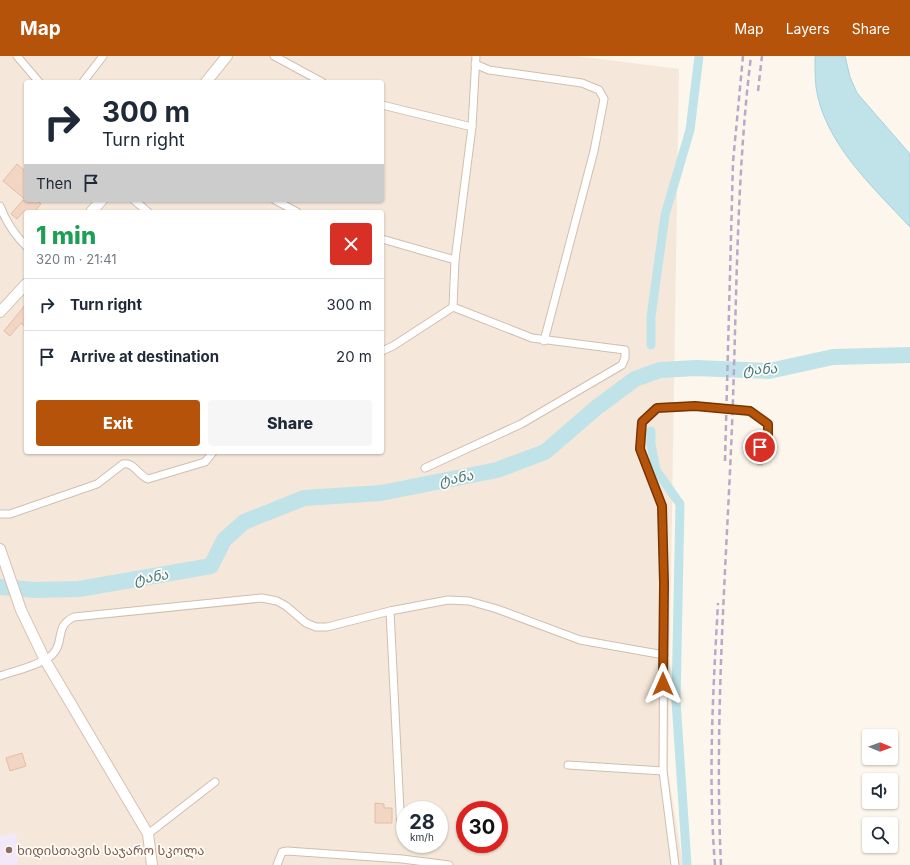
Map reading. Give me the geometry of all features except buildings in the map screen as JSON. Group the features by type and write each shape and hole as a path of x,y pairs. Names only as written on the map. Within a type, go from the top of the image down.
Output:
{"main road":[{"path":"208,80 227,56"},
{"path":"93,210 100,202"},
{"path":"0,312 24,286"},
{"path":"0,548 22,610 45,660 148,834 152,865"}],"street":[{"path":"17,56 37,80"},
{"path":"85,80 103,56"},
{"path":"274,56 318,80"},
{"path":"454,307 455,260 472,127 476,56"},
{"path":"475,64 489,70 582,83 599,90 604,99 594,151 544,341"},
{"path":"384,105 472,127"},
{"path":"136,202 146,210"},
{"path":"279,202 293,210"},
{"path":"0,206 6,222 24,244"},
{"path":"384,240 455,260"},
{"path":"425,468 521,424 622,365 625,358 625,350 544,341 532,338 454,307"},
{"path":"384,350 393,346 454,307"},
{"path":"675,865 663,771 664,655 662,506 640,449 642,422 657,408 695,406 750,411 768,424 768,437 760,447 760,461"},
{"path":"0,514 10,514 97,484 123,464 128,463 133,466 141,476 148,479 205,462 212,454"},
{"path":"0,676 45,660 52,655 57,648 62,627 67,620 74,617 262,598 276,601 286,606 306,622 316,627 327,627 390,611 448,600 469,601 497,609 580,640 664,655"},
{"path":"390,611 400,801"},
{"path":"568,765 663,771"},
{"path":"148,834 215,782"},
{"path":"276,865 282,852 287,851 402,859 449,865"}],"shaded area":[{"path":"0,56 578,56 679,69 668,771 683,865 0,865"},
{"name":"ხიდისთავის საჯარო სკოლა","path":"16,833 18,865 0,865 0,836"}],"water":[{"path":"815,56 845,56 850,77 857,93 910,154 910,227 852,163 829,127 821,107 816,87"}],"waterway":[{"path":"651,345 651,317 665,215 690,130 699,56"},
{"name":"ტანა","path":"0,587 35,590 79,589 211,566 224,540 244,522 304,498 381,493 497,470 545,452 596,408 635,379 660,370 696,368 769,371 833,357 910,355"},
{"path":"651,431 651,444 656,470 680,504 676,701 687,865"}],"railway":[{"path":"725,461 733,162 743,56"},
{"path":"721,865 719,755 722,646 742,148 751,56"},
{"path":"758,91 762,56"},
{"path":"715,865 712,767 713,702 718,603"}],"place":[{"name":"ხიდისთავის საჯარო სკოლა","path":"9,850"}],"route":[{"path":"663,684 664,583 662,506 640,449 642,422 657,408 695,406 750,411 768,424 768,437 760,447"}]}
